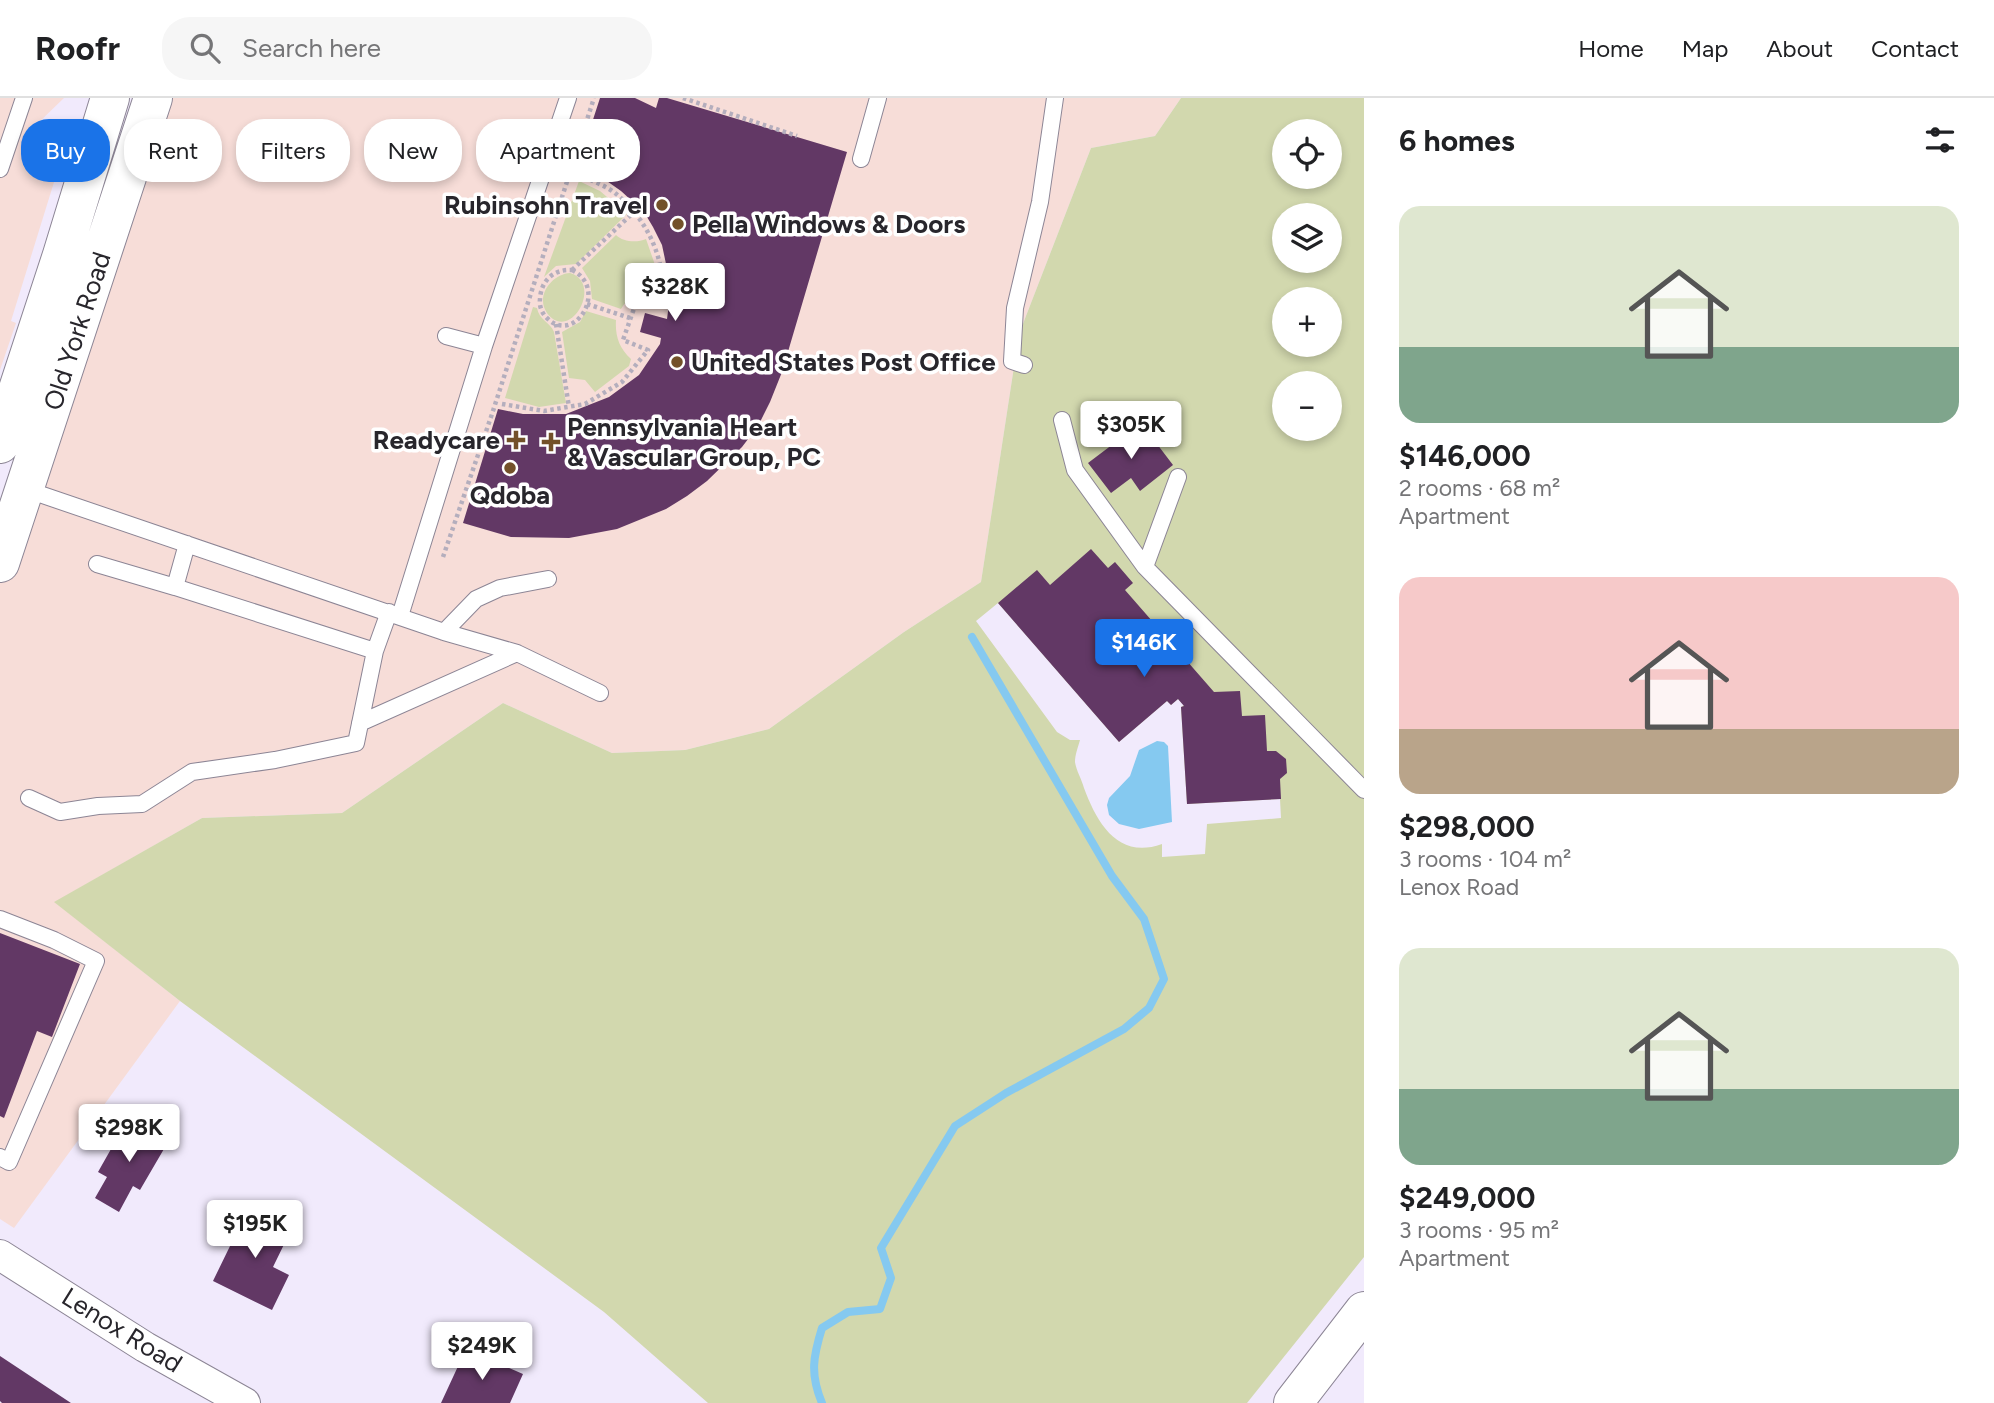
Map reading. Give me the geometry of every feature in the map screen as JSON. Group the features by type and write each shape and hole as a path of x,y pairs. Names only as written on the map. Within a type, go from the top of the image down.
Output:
{"main road":[{"name":"Old York Road","path":"0,444 110,98"},
{"name":"Old York Road","path":"0,563 12,485 153,98"},
{"path":"1293,1403 1364,1311"}],"street":[{"name":"Lenox Road","path":"1,1257 145,1347 245,1403"}],"lane":[{"path":"0,169 24,98"},
{"path":"29,797 60,812 98,806 142,804 192,772 275,760 356,743 376,651 394,614 568,98"},
{"path":"861,159 878,98"},
{"path":"1024,366 1012,361 1015,308 1040,202 1055,98"},
{"path":"446,335 484,346"},
{"path":"1062,420 1075,470 1145,567 1364,790"},
{"path":"1145,567 1178,477"},
{"path":"12,485 444,632 517,653 600,693"},
{"path":"175,587 187,544"},
{"path":"97,564 376,651"},
{"path":"444,632 476,599 500,588 548,579"},
{"path":"360,723 517,653"},
{"path":"0,919 54,940 96,961 9,1162 0,1157"}],"path":[{"path":"440,565 594,98"},
{"path":"683,98 797,136"},
{"path":"502,404 544,411 585,404 622,382 649,350 622,340 638,297 663,306 664,290 658,253 641,219 614,192 594,182"},
{"path":"572,270 587,284 587,304 576,321 556,324 544,315 540,307 542,289 551,275 572,270 634,212"},
{"path":"533,286 542,289"},
{"path":"587,304 630,318"},
{"path":"556,324 569,407"}],"shaded area":[{"path":"0,98 64,98 42,119 21,119 21,182 54,182 11,321 16,323 0,370"},
{"path":"158,98 1181,98 1155,136 1091,148 1019,334 981,582 904,632 769,729 685,750 612,753 503,703 342,813 202,818 55,902 180,1001 14,1228 0,1219 0,559 129,182 222,182 222,119 151,119"}],"green space":[{"path":"1181,98 1364,98 1364,1257 1247,1403 708,1403 604,1312 180,1001 54,902 202,818 342,813 503,703 612,753 685,750 769,729 904,632 981,582 1019,334 1091,148 1155,136","holes":["998,603 1119,742 1167,701 1171,705 1178,699 1184,705 1181,707 1187,804 1280,799 1281,818 1207,824 1205,854 1162,857 1162,844 1147,848 1121,843 1103,825 1089,801 1075,762 1080,740 1070,740 1057,732 976,621"]},
{"path":"579,182 600,191 627,214 576,264 556,266 544,277"},
{"path":"616,235 630,241 646,239 657,279 656,286 636,293 621,309 592,299 590,281 582,268"},
{"path":"570,273 580,279 584,298 573,317 556,321 544,306 544,293 557,277"},
{"path":"533,307 537,308 554,332 566,403 539,407 505,398"},
{"path":"586,311 616,320 619,341 623,351 631,359 629,366 595,392 585,380 569,378 562,332 580,322"}],"water":[{"path":"1157,741 1168,746 1172,822 1139,829 1119,824 1109,815 1109,798 1130,776 1139,750"}],"building":[{"path":"600,98 635,98 656,108 659,98 667,98 847,152 782,372 758,426 742,447 707,481 687,496 666,509 617,529 569,538 511,537 463,523 498,409 523,414 566,414 609,397 639,375 660,344 661,338 640,332 645,313 667,319 669,278 662,245 644,212 608,182 640,182 640,119 593,119"},
{"path":"1141,423 1173,465 1140,491 1131,478 1111,493 1088,463"},
{"path":"1091,549 1108,568 1115,562 1133,583 1125,590 1214,692 1240,691 1242,716 1265,715 1267,751 1276,751 1286,759 1287,773 1280,779 1281,799 1187,804 1181,707 1184,706 1178,699 1171,705 1167,701 1119,742 998,603 1037,570 1050,585"},
{"path":"0,933 80,964 52,1037 37,1031 4,1118 0,1116"},
{"path":"128,1119 168,1142 140,1190 133,1186 119,1212 95,1198 107,1177 98,1172"},
{"path":"249,1207 292,1228 273,1267 289,1275 272,1310 213,1281"},
{"path":"466,1349 523,1374 510,1403 441,1403"},
{"path":"0,1356 71,1403 2,1403"}],"waterway":[{"path":"822,1403 814,1374 822,1328 848,1312 880,1309 891,1278 881,1248 955,1126 1006,1093 1124,1029 1149,1008 1164,979 1144,919 1112,876 972,637"}],"place":[{"name":"Rubinsohn Travel","path":"662,205"},
{"name":"Pella Windows & Doors","path":"678,224"},
{"name":"United States Post Office","path":"677,362"},
{"name":"Readycare","path":"516,440"},
{"name":"Pennsylvania Heart & Vascular Group, PC","path":"551,442"},
{"name":"Qdoba","path":"510,468"}]}
